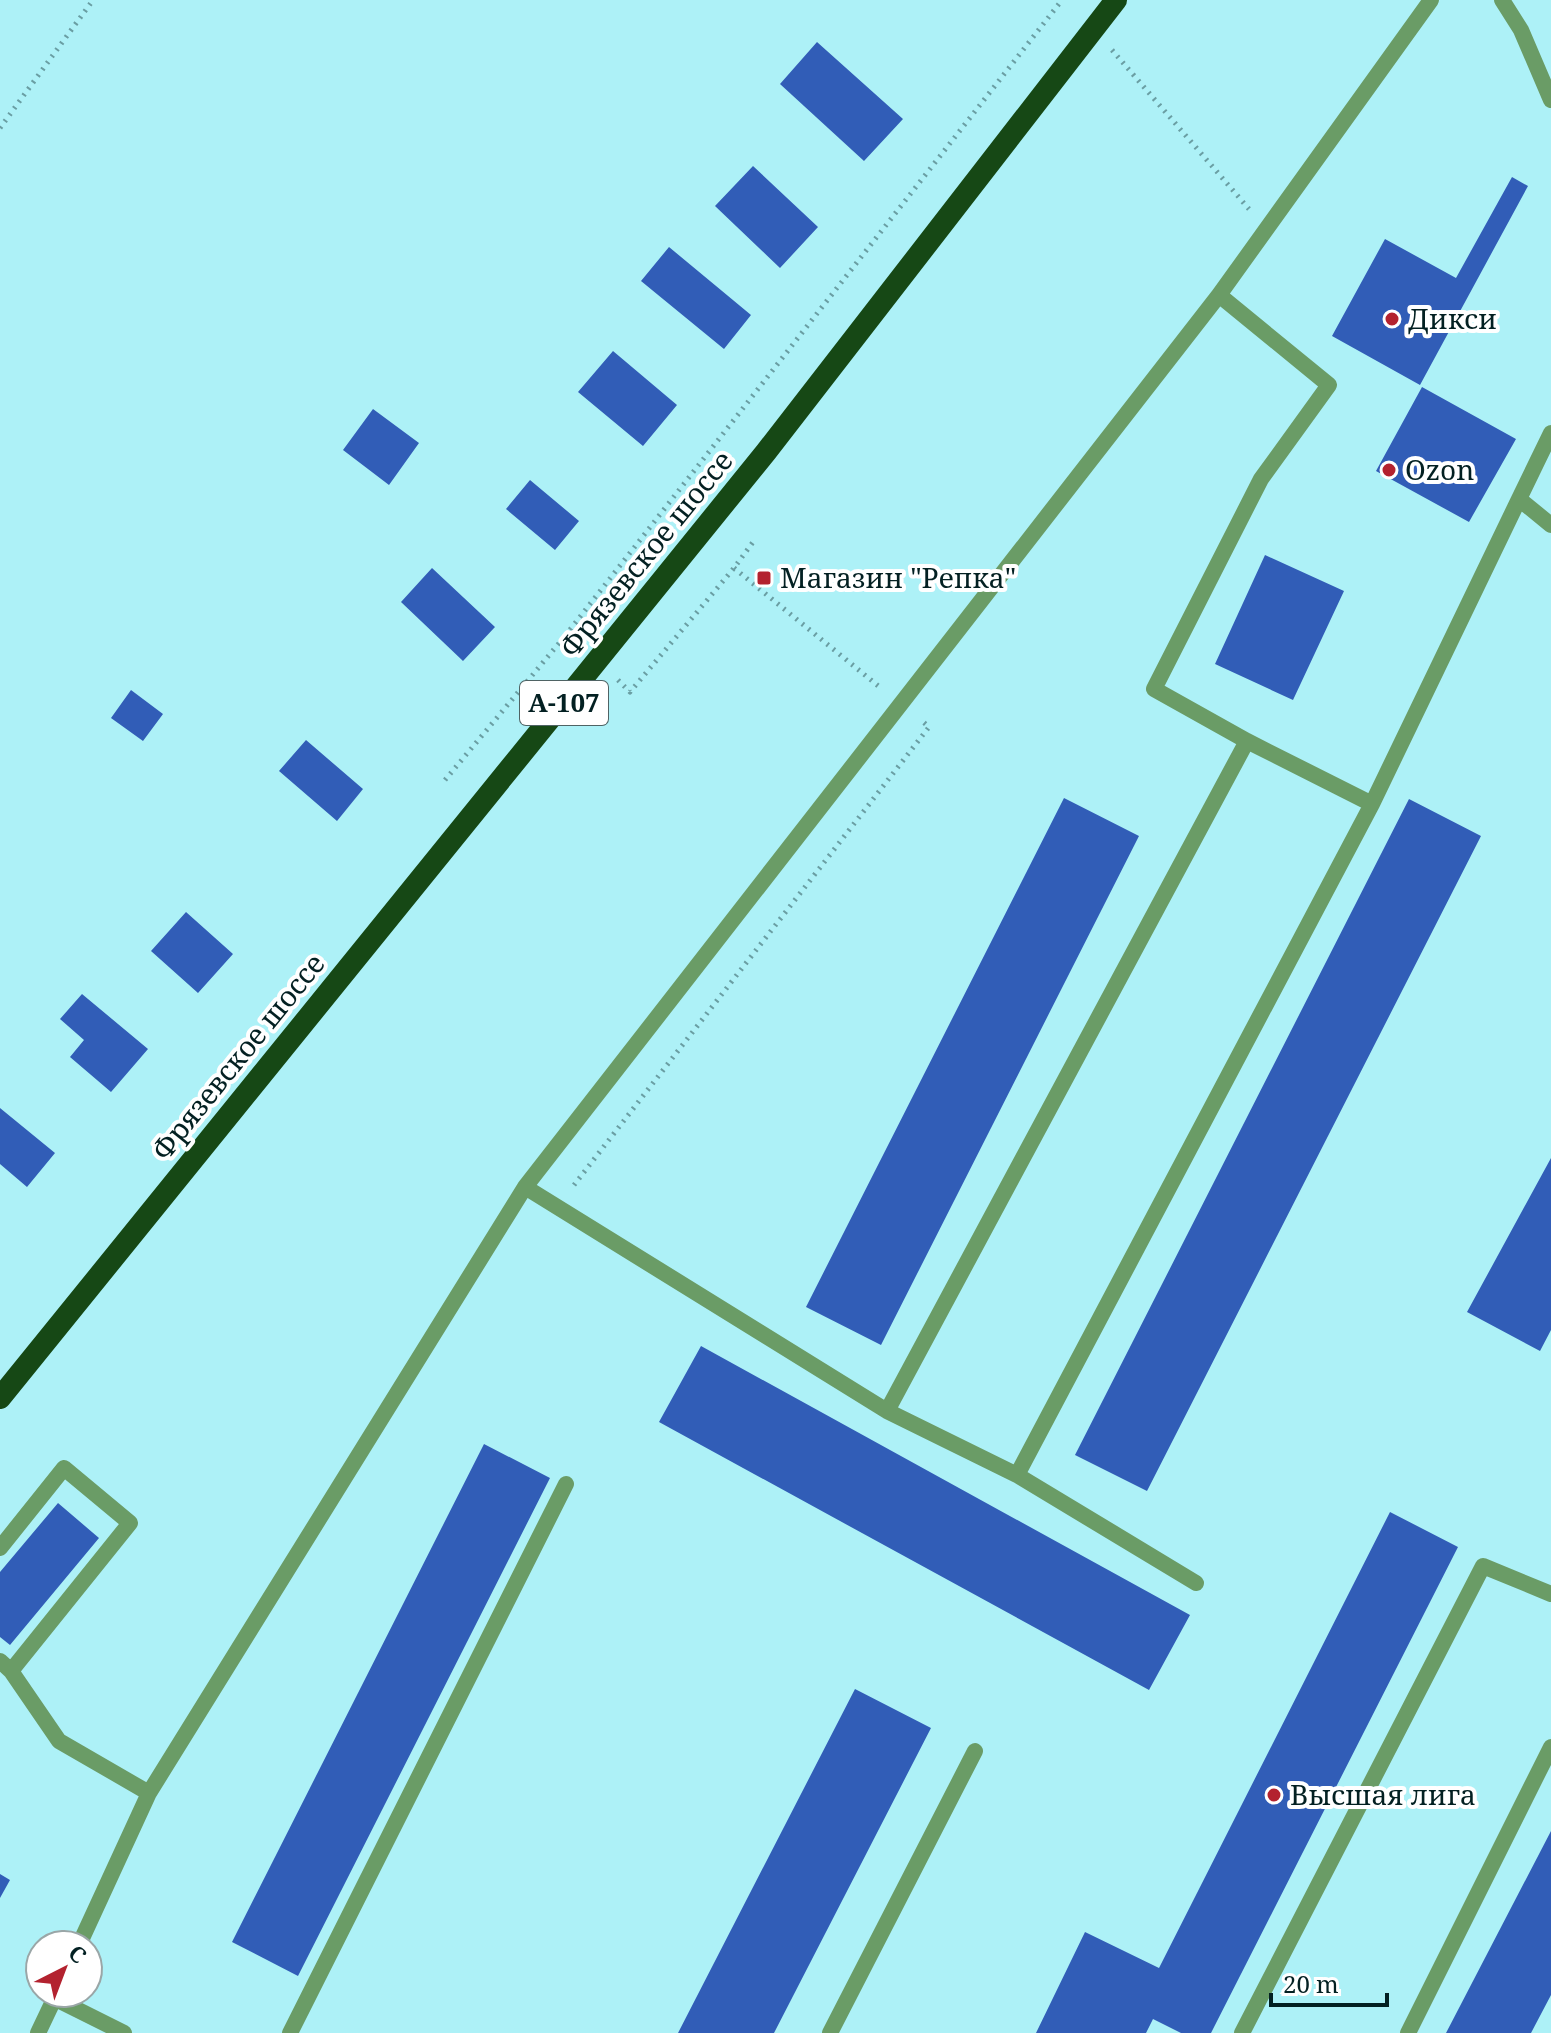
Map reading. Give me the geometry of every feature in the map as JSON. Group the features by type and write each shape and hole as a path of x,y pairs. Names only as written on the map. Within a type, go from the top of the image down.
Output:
{"highway":[{"name":"Фрязевское шоссе","path":"0,1398 766,452 1116,0"}],"lane":[{"path":"86,1929 149,1793 525,1187 1219,295 1431,0"},
{"path":"1502,0 1547,81 1551,100"},
{"path":"1219,295 1329,385 1261,479 1154,689 1247,741 1372,804"},
{"path":"1017,1475 1372,804 1551,433"},
{"path":"1519,499 1551,525"},
{"path":"887,1411 1247,741"},
{"path":"525,1187 887,1411 1017,1475 1196,1583"},
{"path":"0,1548 64,1468 130,1523 6,1666 59,1741 149,1793"},
{"path":"290,2033 566,1484"},
{"path":"1242,2033 1483,1566 1551,1594"},
{"path":"1408,2033 1551,1747"},
{"path":"830,2033 975,1751"},
{"path":"38,2033 50,2009"},
{"path":"80,2009 124,2033"}],"path":[{"path":"0,128 93,0"},
{"path":"565,636 1062,0"},
{"path":"1095,29 1266,230"}],"building":[{"path":"817,42 903,119 864,161 780,84"},
{"path":"753,166 818,227 780,268 715,206"},
{"path":"1512,177 1528,186 1420,385 1332,336 1385,239 1456,278"},
{"path":"669,247 751,315 724,349 641,281"},
{"path":"613,351 677,405 643,446 578,392"},
{"path":"1422,387 1516,439 1469,522 1376,471"},
{"path":"373,409 419,443 389,485 343,450"},
{"path":"530,480 579,521 555,550 506,509"},
{"path":"1265,555 1344,591 1293,700 1215,664"},
{"path":"432,568 495,627 463,661 401,602"},
{"path":"131,690 163,714 143,741 111,718"},
{"path":"306,740 363,789 337,821 279,771"},
{"path":"1064,798 1139,836 881,1345 806,1307"},
{"path":"1409,799 1481,836 1147,1491 1075,1455"},
{"path":"186,912 233,954 198,993 151,951"},
{"path":"82,994 148,1049 111,1092 70,1057 84,1040 60,1019"},
{"path":"0,1108 55,1153 27,1187 0,1164"},
{"path":"1551,1158 1551,1330 1540,1351 1467,1312"},
{"path":"701,1346 1190,1615 1149,1690 659,1422"},
{"path":"484,1444 550,1478 298,1976 232,1942"},
{"path":"58,1503 99,1538 10,1645 0,1637 0,1572"},
{"path":"1390,1512 1458,1547 1211,2033 1181,2033 1153,2019 1146,2033 1036,2033 1085,1932 1159,1968"},
{"path":"855,1689 931,1728 774,2033 678,2033"},
{"path":"1551,1831 1551,1995 1531,2033 1446,2033"},
{"path":"0,1874 10,1880 0,1898"}],"place":[{"name":"Дикси","path":"1392,319"},
{"name":"Ozon","path":"1389,470"},
{"name":"Магазин \"Репка\"","path":"764,578"},
{"name":"Высшая лига","path":"1274,1795"}]}
